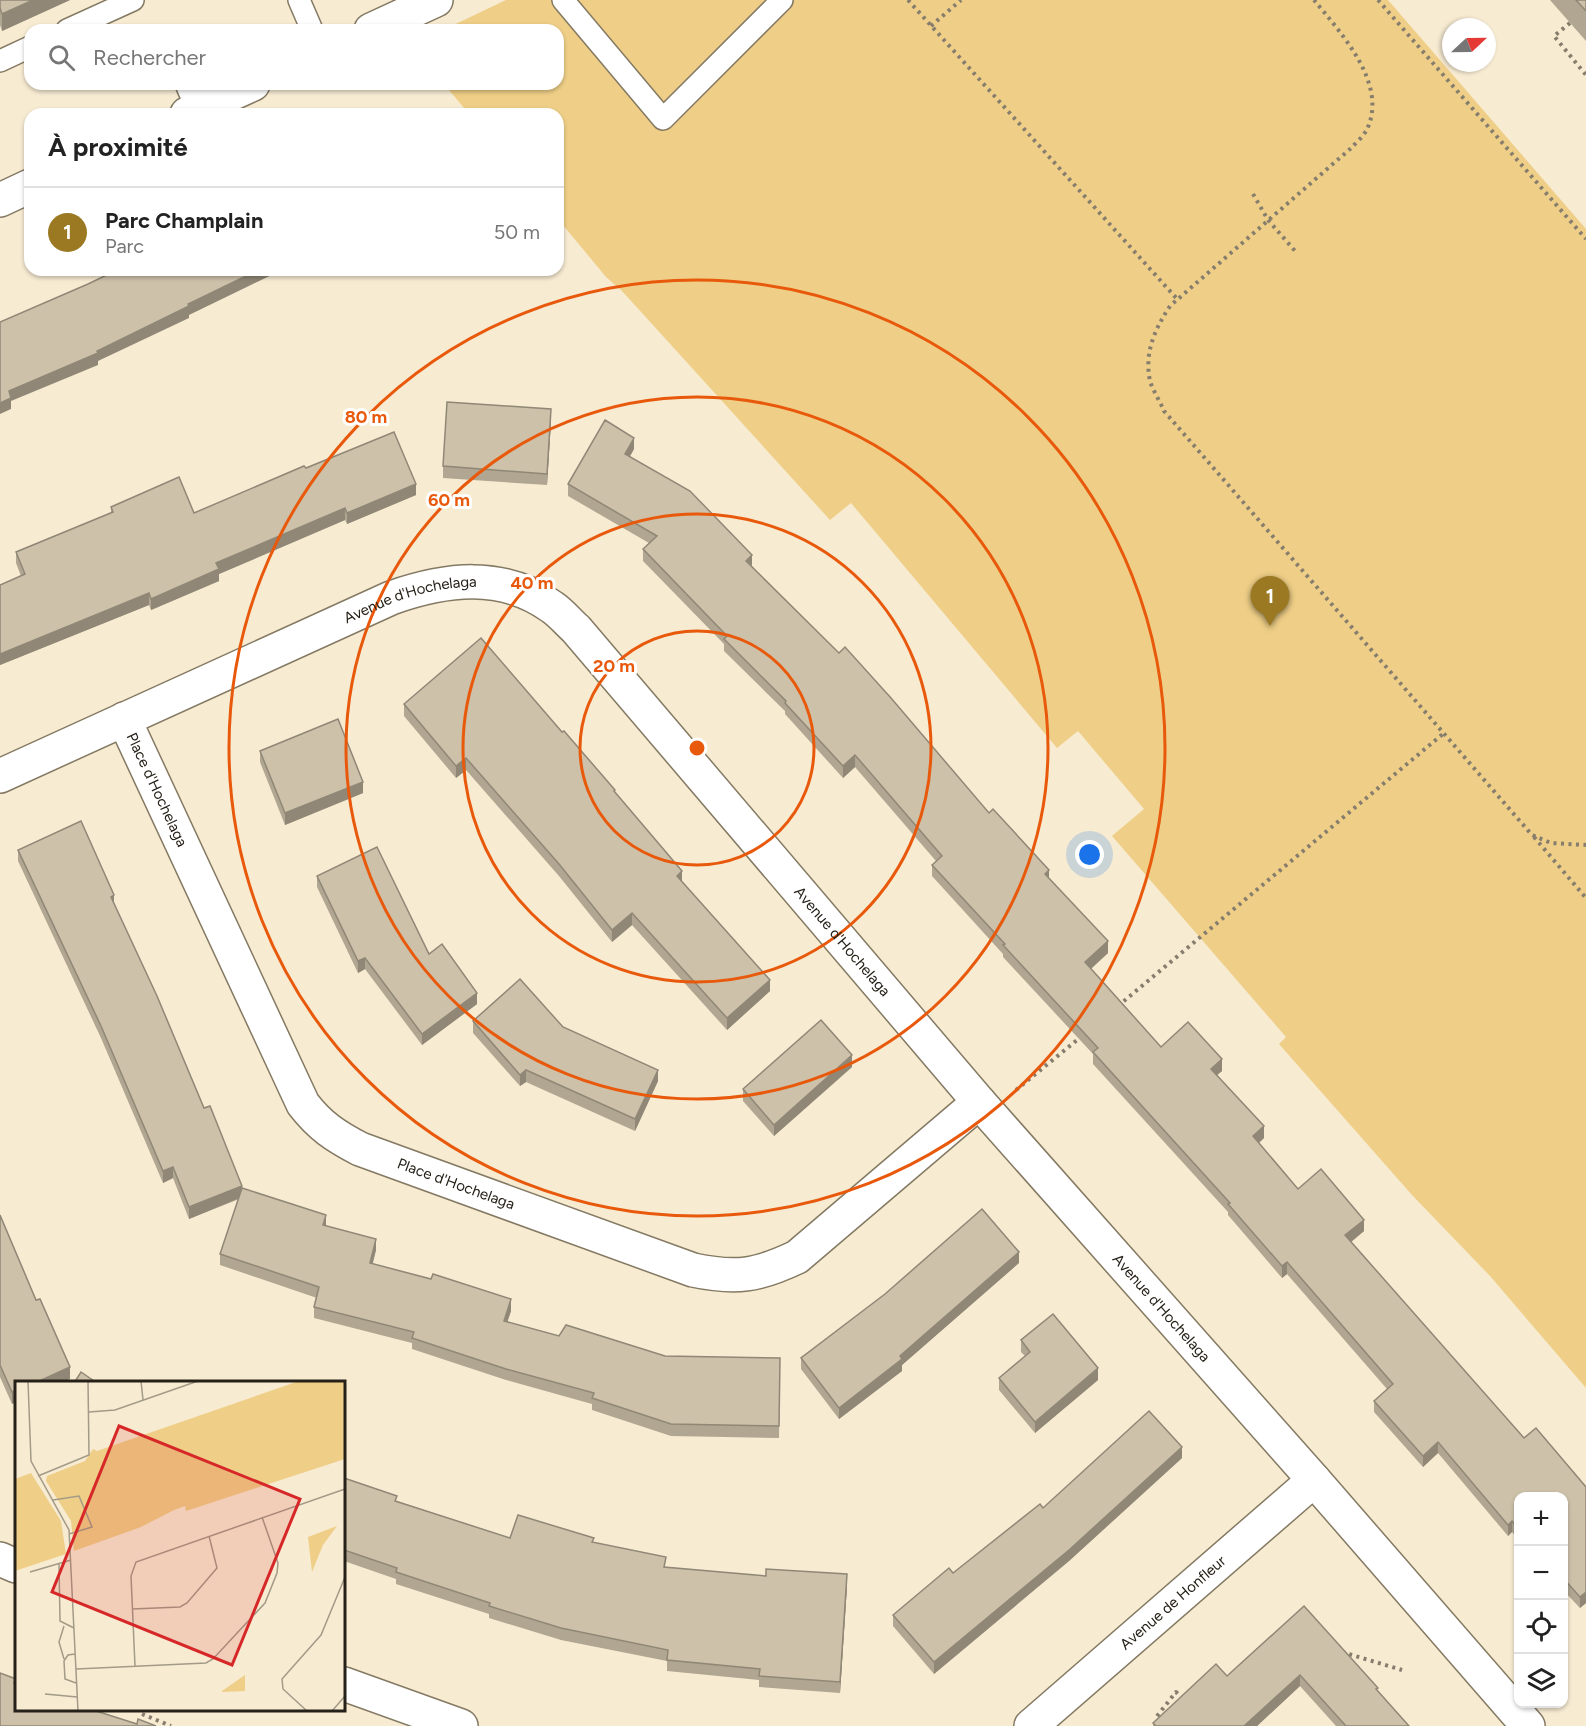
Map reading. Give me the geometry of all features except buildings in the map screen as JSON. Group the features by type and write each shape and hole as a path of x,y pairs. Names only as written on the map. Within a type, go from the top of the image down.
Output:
{"street":[{"path":"384,24 436,0"},
{"path":"190,102 232,90"},
{"path":"0,200 24,189"},
{"name":"Avenue d'Hochelaga","path":"0,776 417,588 445,582 471,581 500,584 525,592 552,607 576,629 979,1102 1314,1479 1528,1726"},
{"name":"Place d'Hochelaga","path":"124,719 303,1104 317,1122 335,1136 360,1149 693,1270 720,1276 744,1275 770,1269 797,1257 979,1102"},
{"name":"Avenue de Honfleur","path":"1031,1726 1314,1479"},
{"path":"0,1559 15,1566"},
{"path":"345,1684 461,1726"}],"lane":[{"path":"81,24 133,0"},
{"path":"299,0 309,24"},
{"path":"564,0 663,119 782,0"},
{"path":"0,61 24,50"}],"path":[{"path":"908,0 1178,300"},
{"path":"931,26 961,0"},
{"path":"1314,0 1350,43 1365,74 1372,103 1368,128 1350,149 1170,306 1157,326 1149,354 1150,381 1164,411 1586,898"},
{"path":"1378,0 1586,239"},
{"path":"1570,23 1554,36 1586,75"},
{"path":"1253,194 1268,220 1296,252"},
{"path":"1115,1008 1444,733"},
{"path":"1532,835 1551,843 1586,845"},
{"path":"1014,1092 1087,1031"},
{"path":"1333,1650 1402,1670"},
{"path":"1157,1716 1176,1692 1187,1703"},
{"path":"142,1714 171,1726"}],"shaded area":[{"path":"506,0 1388,0 1442,62 1442,72 1450,72 1586,229 1586,1388 1490,1276 1412,1195 1279,1044 1286,1037 1112,836 1144,809 1078,731 1057,748 851,503 830,520 622,291 606,277 564,226 564,108 464,108 449,90 564,90 564,24 456,24"}],"place":[{"name":"Parc Champlain","path":"1270,626"}]}
